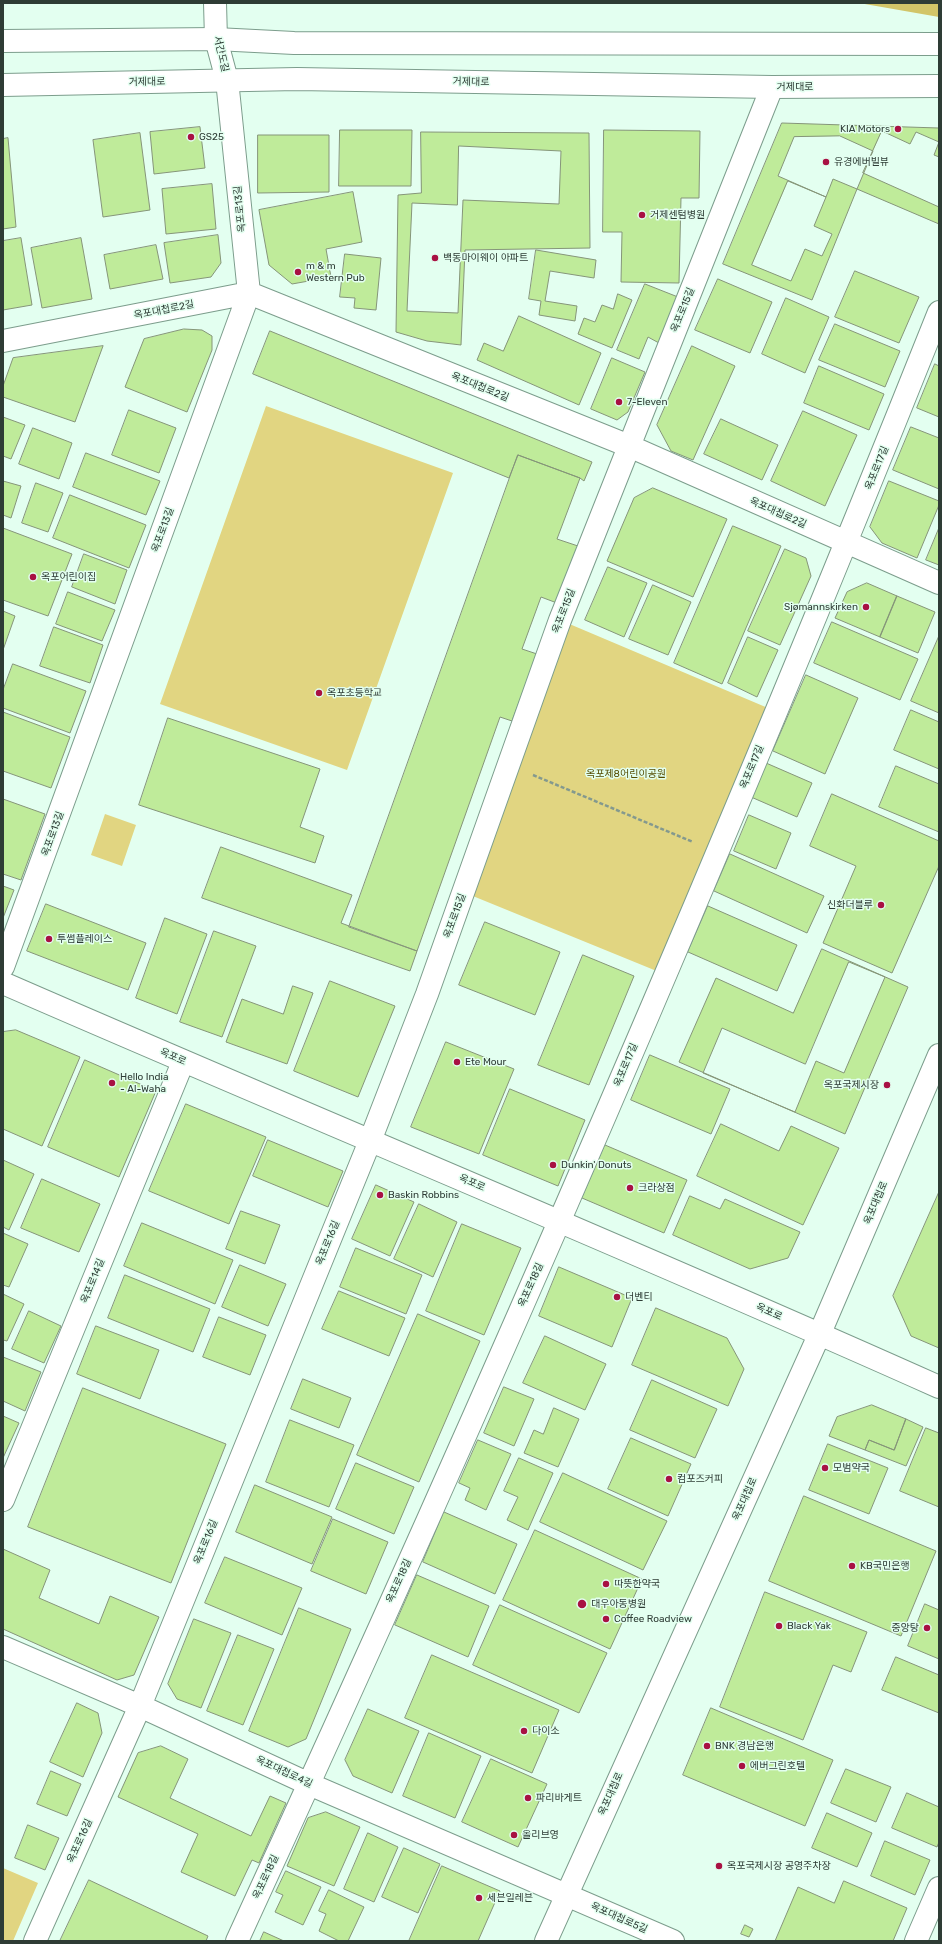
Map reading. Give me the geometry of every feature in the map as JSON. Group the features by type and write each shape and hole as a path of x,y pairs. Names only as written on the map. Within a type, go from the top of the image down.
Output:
{"street":[{"name":"서간도길","path":"215,3 216,39 227,80"},
{"path":"3,41 216,39 294,43 939,44"},
{"name":"거제대로","path":"3,84 297,79 772,87 939,86"},
{"name":"옥포로13길","path":"3,967 248,293 227,80"},
{"name":"옥포로15길","path":"370,1141 427,994 560,620 772,87"},
{"name":"옥포대첩로2길","path":"3,341 248,293 629,446 939,583"},
{"name":"옥포로17길","path":"560,1220 847,543 939,312"},
{"name":"옥포로","path":"3,983 183,1062 560,1220 939,1387"},
{"name":"옥포대첩로","path":"546,1941 820,1334 939,1055"},
{"name":"옥포로14길","path":"3,1500 183,1062"},
{"name":"옥포로16길","path":"35,1941 140,1706 370,1141"},
{"name":"옥포로18길","path":"237,1941 309,1784 560,1220"},
{"name":"옥포대첩로4길","path":"3,1647 140,1706 309,1784 566,1894"},
{"path":"916,1941 939,1888"},
{"name":"옥포대첩로5길","path":"566,1894 673,1941"}],"path":[{"path":"509,765 716,851"}],"green space":[{"path":"266,406 453,473 347,770 160,704"},
{"name":"옥포제8어린이공원","path":"560,620 775,711 664,974 463,892"},
{"path":"105,814 136,825 122,866 91,855"},
{"path":"3,1868 38,1883 13,1941 3,1941"}],"shaded area":[{"path":"859,3 939,3 939,17"}],"building":[{"path":"782,123 939,128 939,224 857,189 812,300 723,264"},
{"path":"200,127 205,168 154,174 150,132"},
{"path":"340,130 412,130 411,186 339,186"},
{"name":"거제센텀병원","path":"604,130 700,131 699,198 681,198 679,283 621,282 622,232 603,232"},
{"path":"882,131 910,144 916,132 939,142 934,155 939,157 939,207 863,173"},
{"path":"421,132 589,133 590,248 465,250 461,345 427,341 396,332 398,195 421,193"},
{"path":"140,133 150,210 103,217 93,140"},
{"path":"258,135 329,135 329,192 258,193"},
{"name":"유경에버빌뷰","path":"840,136 873,151 857,189 833,179 826,197 778,176 794,137"},
{"path":"8,138 16,227 3,229 3,139"},
{"name":"백동마이웨이 아파트","path":"459,146 561,151 559,204 463,200 458,313 407,311 412,203 457,205"},
{"path":"788,181 826,197 814,226 832,234 822,256 805,249 791,281 752,265"},
{"path":"212,184 216,229 166,234 162,189"},
{"path":"353,192 362,242 326,249 331,277 292,284 269,265 259,210"},
{"path":"218,235 221,263 211,277 170,283 164,243"},
{"path":"21,238 32,305 3,310 3,241"},
{"path":"81,238 92,299 42,308 31,248"},
{"path":"156,245 163,279 110,289 104,255"},
{"path":"536,250 596,260 594,278 550,271 545,301 577,306 575,321 539,315 541,301 529,299"},
{"path":"345,254 381,258 376,310 354,308 355,298 340,297"},
{"path":"855,271 919,297 899,343 835,317"},
{"path":"718,279 772,302 750,353 695,330"},
{"path":"645,284 678,297 659,343 648,337 639,359 617,350"},
{"path":"618,294 632,300 612,348 578,334 584,318 595,322 602,305 613,309"},
{"path":"786,298 829,317 805,373 762,354"},
{"path":"519,316 601,353 579,405 477,360 484,343 503,351"},
{"path":"835,324 900,351 885,387 819,360"},
{"path":"184,329 202,330 212,336 212,350 187,412 125,387 144,339"},
{"path":"270,331 592,462 584,481 580,478 518,455 509,478 253,374"},
{"path":"103,346 75,422 3,397 3,386 13,358"},
{"path":"692,346 735,366 693,460 671,451 657,425"},
{"path":"612,358 645,372 628,412 617,420 591,409"},
{"path":"935,364 939,366 939,417 917,408"},
{"path":"819,366 884,394 869,430 804,403"},
{"path":"129,410 176,428 159,473 112,455"},
{"path":"803,411 857,435 825,506 771,481"},
{"path":"3,417 25,425 11,459 3,456"},
{"path":"721,419 778,445 762,480 704,454"},
{"path":"911,427 939,438 939,489 893,470"},
{"path":"33,428 72,443 59,479 19,464"},
{"path":"86,453 160,481 146,515 73,487"},
{"path":"518,455 580,478 557,539 578,546 557,603 541,597 522,649 537,654 512,721 500,717 417,951 349,927"},
{"path":"3,481 21,486 11,518 3,515"},
{"path":"889,481 939,501 939,505 917,558 882,543 870,527"},
{"path":"36,483 63,493 48,532 22,523"},
{"path":"653,488 727,519 693,597 607,561 634,498"},
{"path":"70,495 146,525 129,568 53,538"},
{"path":"733,526 781,546 722,684 674,663"},
{"name":"옥포어린이집","path":"3,528 72,554 48,616 3,600"},
{"path":"939,528 939,565 926,560"},
{"path":"785,549 806,558 811,576 780,645 748,631"},
{"path":"84,554 127,570 115,604 72,587"},
{"path":"608,567 647,583 624,637 585,620"},
{"name":"Sjømannskirken","path":"867,583 897,596 880,637 835,618 847,592"},
{"path":"653,585 691,602 668,655 629,639"},
{"path":"68,592 115,610 102,641 56,624"},
{"path":"897,596 935,612 918,653 880,637"},
{"path":"3,611 15,616 3,650"},
{"path":"832,622 918,659 900,700 814,663"},
{"path":"54,627 103,645 90,683 40,666"},
{"path":"939,636 939,713 911,701"},
{"path":"748,637 778,650 757,697 728,683"},
{"path":"13,664 86,691 70,733 3,708 3,690"},
{"path":"806,675 858,698 825,774 773,751"},
{"path":"911,710 939,722 939,769 894,750"},
{"path":"3,712 70,737 51,788 3,771"},
{"path":"168,718 320,769 300,827 324,836 315,863 139,805"},
{"path":"766,763 812,783 797,817 751,797"},
{"path":"896,766 939,784 939,832 879,807"},
{"name":"신화더블루","path":"832,794 939,841 939,866 892,973 823,943 856,866 810,846"},
{"path":"3,799 45,814 21,880 3,874"},
{"path":"749,815 791,833 776,869 734,851"},
{"path":"221,847 352,895 341,923 417,951 410,971 202,898"},
{"path":"730,854 824,896 807,933 714,891"},
{"path":"3,886 14,890 3,918"},
{"path":"46,904 146,943 128,990 27,951"},
{"path":"708,906 797,945 777,991 688,952"},
{"path":"165,918 207,934 177,1014 136,998"},
{"path":"485,922 560,952 535,1015 459,985"},
{"path":"214,931 256,946 222,1037 180,1022"},
{"path":"822,949 908,987 845,1134 679,1062 716,978 793,1013"},
{"path":"583,955 634,976 589,1085 538,1065"},
{"path":"849,962 885,977 844,1073 816,1061 795,1112 703,1073 722,1028 805,1064"},
{"path":"330,981 395,1006 358,1097 294,1071"},
{"path":"293,986 313,993 287,1064 226,1042 242,999 283,1014"},
{"path":"16,1030 80,1057 42,1146 3,1129 3,1032"},
{"path":"446,1042 514,1069 479,1154 411,1127"},
{"path":"650,1055 730,1089 711,1134 631,1100"},
{"path":"85,1060 156,1091 119,1177 48,1147"},
{"path":"510,1089 585,1120 558,1186 483,1155"},
{"path":"186,1104 266,1137 229,1224 149,1191"},
{"path":"721,1124 779,1151 791,1126 839,1148 803,1225 697,1176"},
{"path":"268,1140 343,1171 328,1207 253,1176"},
{"path":"605,1145 687,1180 664,1233 582,1198"},
{"path":"3,1160 34,1174 9,1230 3,1227"},
{"path":"42,1179 100,1204 79,1252 21,1228"},
{"path":"376,1185 414,1202 390,1256 352,1239"},
{"path":"939,1192 939,1348 911,1336 893,1296"},
{"path":"690,1196 720,1209 725,1199 800,1232 788,1258 750,1269 673,1235"},
{"path":"419,1204 457,1222 433,1277 394,1259"},
{"path":"241,1211 280,1225 265,1264 226,1249"},
{"path":"142,1223 233,1260 215,1304 124,1266"},
{"path":"462,1224 521,1248 484,1335 426,1311"},
{"path":"3,1233 28,1244 9,1287 3,1285"},
{"path":"356,1248 422,1275 406,1314 340,1287"},
{"path":"240,1265 286,1284 268,1326 222,1307"},
{"path":"559,1267 632,1298 612,1347 539,1316"},
{"path":"125,1275 210,1309 193,1352 108,1318"},
{"path":"339,1291 405,1318 389,1356 322,1329"},
{"path":"3,1294 24,1304 7,1341 3,1340"},
{"path":"656,1308 727,1338 744,1369 728,1406 632,1365"},
{"path":"29,1311 61,1326 44,1363 12,1349"},
{"path":"418,1314 480,1341 419,1482 357,1455"},
{"path":"219,1317 266,1335 250,1375 203,1357"},
{"path":"96,1326 159,1350 140,1399 77,1374"},
{"path":"545,1336 606,1364 585,1410 523,1383"},
{"path":"3,1357 41,1372 25,1411 3,1401"},
{"path":"303,1379 351,1398 339,1428 291,1409"},
{"path":"652,1380 717,1409 695,1458 630,1430"},
{"path":"504,1387 534,1399 514,1446 484,1433"},
{"path":"83,1388 226,1444 171,1583 28,1527"},
{"path":"872,1405 906,1419 894,1450 869,1440 865,1450 829,1436 837,1417"},
{"path":"554,1408 579,1419 558,1467 524,1453 534,1430 543,1434"},
{"path":"3,1416 19,1423 3,1458"},
{"path":"906,1419 923,1427 906,1466 865,1450 869,1440 894,1450"},
{"path":"290,1420 354,1445 329,1507 266,1482"},
{"path":"926,1428 939,1433 939,1507 900,1491"},
{"path":"631,1438 691,1464 668,1516 608,1489"},
{"path":"478,1440 511,1454 486,1510 465,1500 470,1488 459,1483"},
{"path":"828,1444 888,1468 869,1514 809,1490"},
{"path":"519,1458 553,1473 528,1530 507,1520 518,1497 504,1491"},
{"path":"356,1463 414,1487 394,1534 336,1509"},
{"path":"563,1473 667,1521 643,1570 540,1522"},
{"path":"255,1485 332,1517 312,1564 236,1532"},
{"name":"KB국민은행","path":"804,1496 936,1551 901,1636 769,1581"},
{"path":"444,1512 517,1544 495,1594 423,1562"},
{"path":"333,1519 388,1542 366,1594 311,1571"},
{"path":"535,1530 642,1579 610,1649 503,1600"},
{"path":"3,1549 50,1570 39,1598 99,1624 110,1596 159,1617 134,1675 117,1680 3,1629"},
{"path":"225,1557 302,1588 282,1635 205,1603"},
{"path":"417,1575 489,1606 468,1657 395,1625"},
{"path":"765,1592 867,1632 851,1672 833,1665 803,1740 720,1707"},
{"name":"중앙탕","path":"925,1604 939,1610 939,1659 908,1646"},
{"path":"500,1605 607,1653 579,1713 473,1665"},
{"path":"299,1608 351,1629 306,1739 288,1747 249,1731"},
{"path":"194,1619 231,1633 201,1708 177,1699 168,1684"},
{"path":"238,1635 274,1649 243,1725 207,1711"},
{"path":"432,1655 559,1710 532,1773 405,1718"},
{"path":"896,1657 939,1675 939,1713 882,1690"},
{"path":"77,1703 98,1713 102,1733 83,1777 50,1762"},
{"path":"711,1708 833,1760 805,1826 683,1775"},
{"path":"368,1709 419,1731 392,1793 353,1776 345,1760"},
{"path":"429,1733 481,1756 455,1818 403,1796"},
{"path":"161,1746 188,1759 170,1798 251,1836 270,1796 286,1803 259,1863 252,1860 235,1896 181,1872 198,1834 118,1797 138,1753"},
{"path":"491,1759 547,1784 518,1847 462,1822"},
{"path":"846,1769 891,1787 876,1822 831,1803"},
{"path":"51,1771 81,1784 67,1816 37,1804"},
{"path":"907,1793 939,1807 939,1842 937,1847 892,1828"},
{"path":"326,1812 360,1827 334,1886 287,1866 308,1818"},
{"path":"827,1813 872,1833 857,1867 812,1848"},
{"path":"28,1825 59,1838 45,1870 15,1858"},
{"path":"368,1833 398,1847 374,1902 344,1889"},
{"path":"885,1841 930,1860 915,1895 871,1876"},
{"path":"404,1848 440,1864 418,1913 382,1897"},
{"path":"442,1866 500,1891 478,1941 409,1941"},
{"path":"286,1871 321,1887 303,1925 275,1912 283,1895 276,1892"},
{"path":"89,1880 208,1936 206,1941 60,1941"},
{"path":"844,1881 907,1908 893,1941 775,1941 798,1887 834,1903"},
{"path":"329,1890 364,1907 348,1941 339,1941 319,1931 326,1914 319,1911"},
{"path":"745,1925 753,1929 749,1937 741,1934"},
{"path":"264,1932 284,1941 260,1941"}],"place":[{"name":"KIA Motors","path":"898,129"},
{"name":"GS25","path":"191,137"},
{"name":"유경에버빌뷰","path":"826,162"},
{"name":"거제센텀병원","path":"642,215"},
{"name":"백동마이웨이 아파트","path":"435,258"},
{"name":"m & m Western Pub","path":"298,272"},
{"name":"7-Eleven","path":"619,402"},
{"name":"옥포어린이집","path":"33,577"},
{"name":"Sjømannskirken","path":"866,607"},
{"name":"옥포초등학교","path":"319,693"},
{"name":"신화더블루","path":"881,905"},
{"name":"투썸플레이스","path":"49,939"},
{"name":"Ete Mour","path":"457,1062"},
{"name":"Hello India - Al-Waha","path":"112,1083"},
{"name":"옥포국제시장","path":"887,1085"},
{"name":"Dunkin' Donuts","path":"553,1165"},
{"name":"크라상점","path":"630,1188"},
{"name":"Baskin Robbins","path":"380,1195"},
{"name":"더벤티","path":"617,1297"},
{"name":"모범약국","path":"825,1468"},
{"name":"컴포즈커피","path":"669,1479"},
{"name":"KB국민은행","path":"852,1566"},
{"name":"따뜻한약국","path":"606,1584"},
{"name":"대우아동병원","path":"582,1604"},
{"name":"Coffee Roadview","path":"606,1619"},
{"name":"Black Yak","path":"779,1626"},
{"name":"중앙탕","path":"927,1628"},
{"name":"다이소","path":"524,1731"},
{"name":"BNK 경남은행","path":"707,1746"},
{"name":"에버그린호텔","path":"742,1766"},
{"name":"파리바게트","path":"528,1798"},
{"name":"올리브영","path":"514,1835"},
{"name":"옥포국제시장 공영주차장","path":"719,1866"},
{"name":"세븐일레븐","path":"479,1898"}]}
